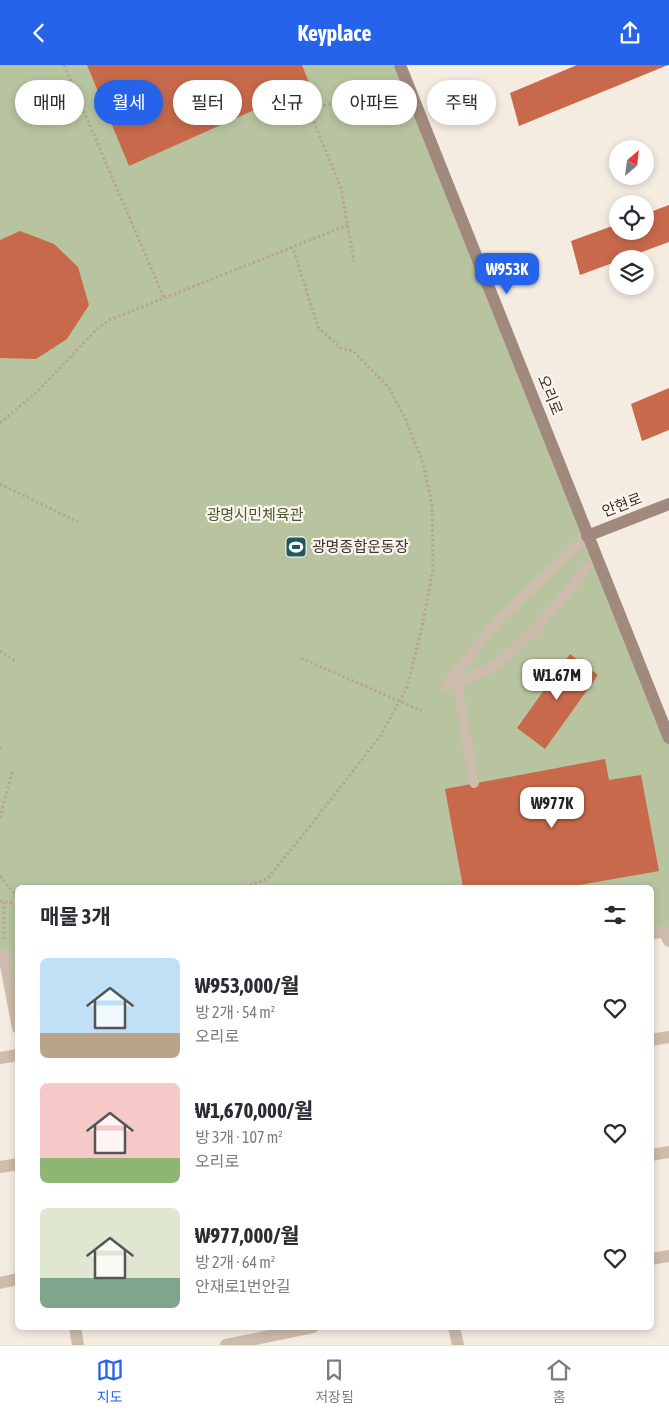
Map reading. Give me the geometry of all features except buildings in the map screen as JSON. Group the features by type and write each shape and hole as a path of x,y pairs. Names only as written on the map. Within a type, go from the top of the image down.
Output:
{"main road":[{"name":"오리로","path":"400,65 576,501 596,557 669,738"},
{"name":"안현로","path":"588,536 669,504"}],"street":[{"path":"654,933 664,931 669,941"},
{"path":"2,955 15,1014"},
{"path":"654,1040 669,1037"},
{"path":"0,1058 15,1056"},
{"path":"654,1154 669,1152"},
{"path":"0,1167 15,1164"},
{"path":"654,1258 669,1256"},
{"path":"0,1283 15,1280"},
{"path":"76,1330 78,1345"},
{"path":"226,1345 298,1330"},
{"path":"455,1330 458,1345"}],"lane":[{"path":"588,536 498,620 446,686 496,666 535,630 596,557"},
{"path":"457,682 474,783"}],"path":[{"path":"64,65 164,298"},
{"path":"332,104 309,110 341,188 354,262"},
{"path":"0,423 37,392 96,330 109,320 348,225"},
{"path":"250,885 267,879 381,735 407,687 422,627 433,569 432,504 423,463 406,420 389,388 353,351 341,348 318,327 292,248"},
{"path":"0,484 78,521"},
{"path":"0,651 17,662"},
{"path":"301,657 422,711"},
{"path":"0,818 12,772"},
{"path":"0,876 15,894"},
{"path":"2,955 2,901 15,903"}],"green space":[{"name":"광명종합운동장","path":"0,65 400,65 406,80 332,80 332,125 417,125 417,108 669,741 669,930 654,933 654,885 15,885 15,1020 0,956"}],"place":[{"name":"광명종합운동장","path":"296,547"}],"park label":[{"name":"광명시민체육관","path":"255,515"}]}
